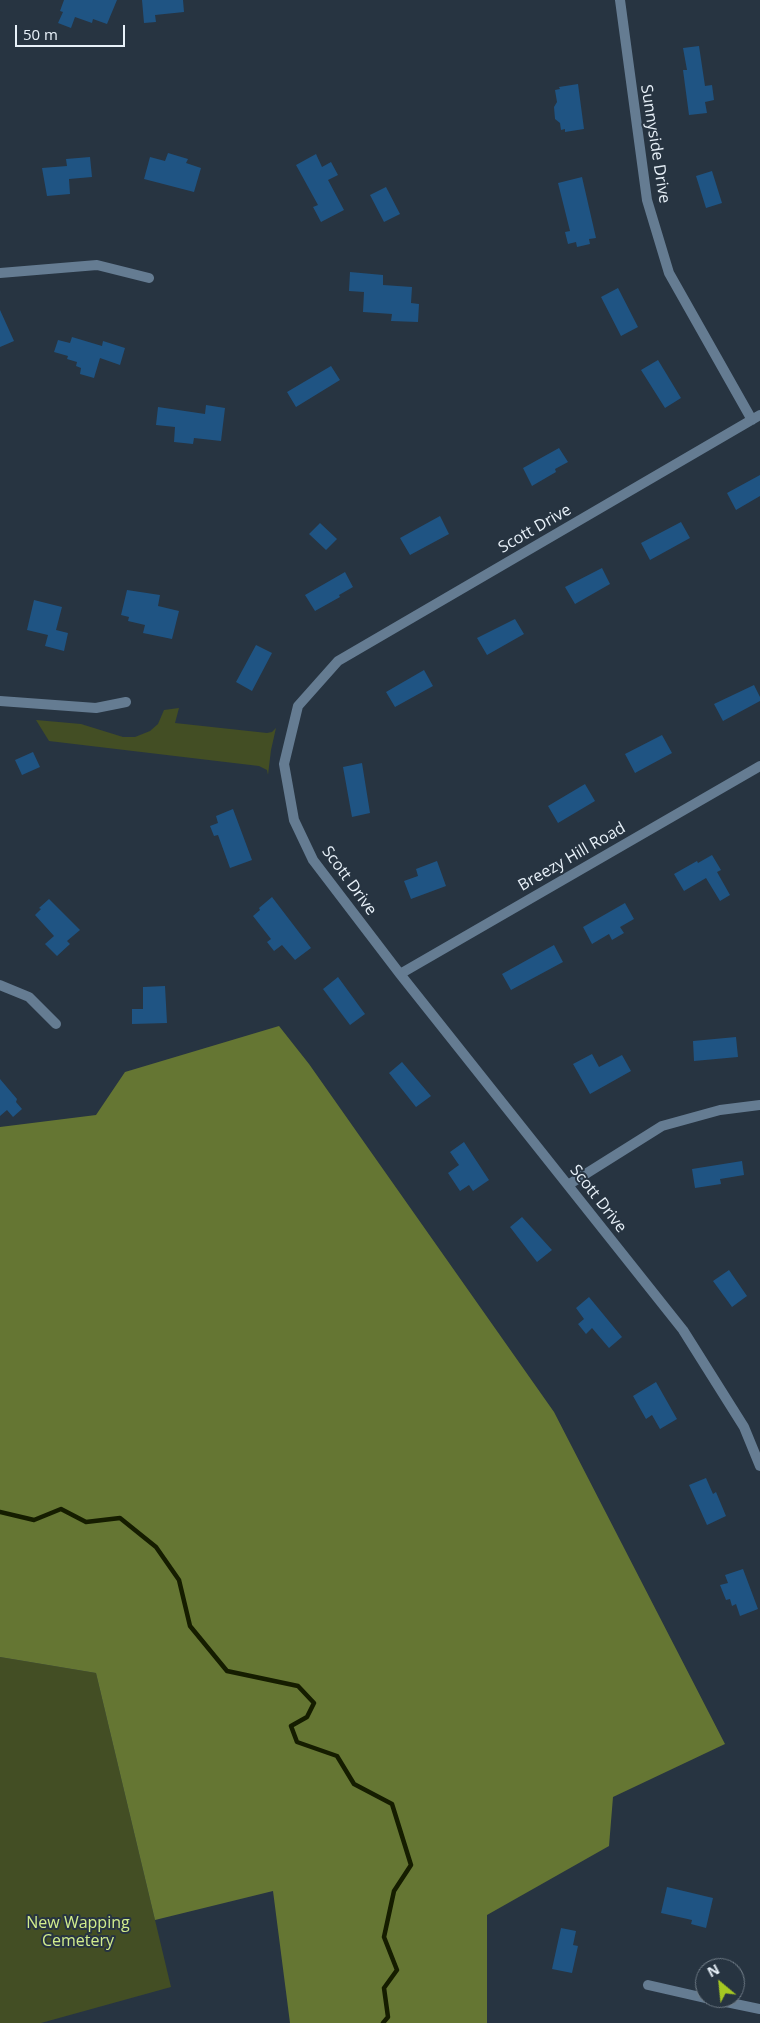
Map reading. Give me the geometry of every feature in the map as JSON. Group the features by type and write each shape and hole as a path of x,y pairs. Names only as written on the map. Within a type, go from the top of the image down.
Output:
{"street":[{"name":"Sunnyside Drive","path":"620,0 647,200 669,273 756,417"},
{"path":"0,273 97,265 149,278"},
{"name":"Scott Drive","path":"756,417 338,661 298,706 284,764 294,820 313,860 400,974 683,1330 744,1427 760,1466"},
{"path":"0,701 96,708 126,702"},
{"name":"Breezy Hill Road","path":"400,974 760,766"},
{"path":"0,985 29,998 56,1024"},
{"path":"568,1185 662,1126 720,1110 760,1105"},
{"path":"648,1985 695,1996"},
{"path":"745,2007 760,2010"}],"green space":[{"path":"179,708 175,723 267,733 272,732 276,728 268,775 267,770 259,766 49,741 36,720 81,724 123,737 135,737 150,731 158,724 164,710"},
{"path":"279,1026 309,1064 554,1412 725,1744 613,1797 609,1846 487,1915 487,2023 290,2023 273,1891 155,1920 96,1673 0,1657 0,1127 96,1115 125,1072"},
{"name":"New Wapping Cemetery","path":"0,1657 96,1673 171,1987 41,2023 0,2023"}],"building":[{"path":"64,0 117,0 107,24 93,19 92,23 75,17 71,28 58,23 63,12 60,11"},
{"path":"142,0 183,0 184,12 155,15 156,22 144,23"},
{"path":"699,46 705,86 712,85 714,100 705,102 707,113 689,115 683,70 687,70 683,48"},
{"path":"578,84 584,129 565,132 565,129 561,130 560,123 555,119 554,107 557,102 555,90 560,89 559,87"},
{"path":"168,153 188,159 186,163 201,168 194,192 144,179 150,157 165,161"},
{"path":"316,154 322,167 331,162 338,175 328,180 344,210 321,222 313,207 318,205 296,165"},
{"path":"90,157 92,177 69,179 70,194 47,196 42,168 67,166 66,159"},
{"path":"712,171 722,203 706,208 696,176"},
{"path":"582,177 596,238 589,239 590,244 577,247 576,242 568,244 565,232 570,231 558,183"},
{"path":"386,187 400,214 384,222 370,195"},
{"path":"350,272 383,275 383,285 412,287 411,303 419,304 418,322 391,321 392,314 363,312 364,292 349,291"},
{"path":"618,288 638,327 621,336 601,297"},
{"path":"0,310 14,341 0,347"},
{"path":"72,337 102,346 103,341 125,348 120,365 100,358 94,378 80,374 81,368 76,366 77,362 67,359 68,356 54,352 58,340 70,343"},
{"path":"658,360 681,398 665,408 641,370"},
{"path":"331,366 340,380 296,407 287,392"},
{"path":"206,405 225,408 221,441 194,438 193,444 174,442 175,427 156,425 158,407 205,414"},
{"path":"559,448 568,462 555,469 556,472 532,486 523,468"},
{"path":"760,475 760,496 736,510 727,493"},
{"path":"440,516 449,534 410,555 400,538"},
{"path":"681,522 690,538 650,560 641,543"},
{"path":"320,523 337,539 326,550 309,534"},
{"path":"602,568 610,584 575,604 565,587"},
{"path":"345,572 353,587 339,595 340,597 315,611 305,595"},
{"path":"127,590 160,595 158,606 179,611 172,639 143,633 145,625 128,621 129,617 121,615"},
{"path":"34,600 62,607 56,630 68,633 64,651 45,646 48,635 27,630"},
{"path":"515,619 524,634 487,655 477,638"},
{"path":"256,645 272,653 252,691 236,682"},
{"path":"424,670 433,686 395,707 386,692"},
{"path":"754,685 760,701 723,721 714,704"},
{"path":"662,735 672,753 635,773 625,754"},
{"path":"33,752 40,767 22,775 15,760"},
{"path":"362,763 370,813 352,817 343,767"},
{"path":"585,784 595,801 558,823 548,806"},
{"path":"233,809 252,860 230,868 218,835 214,836 210,826 218,823 216,816"},
{"path":"712,855 721,870 717,872 730,895 720,901 706,878 684,891 674,874"},
{"path":"437,861 446,886 411,899 404,881 418,876 416,869"},
{"path":"272,897 311,948 295,960 282,945 274,951 267,942 271,939 253,916"},
{"path":"49,899 80,930 67,941 70,944 57,956 45,944 54,936 35,915 41,909 39,908"},
{"path":"625,903 634,919 620,927 624,933 612,940 609,934 592,944 583,927"},
{"path":"554,945 563,962 511,990 502,974"},
{"path":"338,977 365,1014 350,1025 323,989"},
{"path":"165,986 167,1023 132,1024 132,1009 143,1009 143,987"},
{"path":"736,1037 738,1057 694,1061 693,1041"},
{"path":"592,1054 599,1067 622,1055 631,1071 590,1094 573,1064"},
{"path":"402,1062 431,1096 416,1107 389,1073"},
{"path":"0,1079 17,1099 16,1102 22,1109 13,1117 7,1110 0,1116"},
{"path":"464,1142 489,1180 473,1191 469,1185 460,1191 448,1173 459,1165 450,1152"},
{"path":"742,1161 744,1175 720,1179 721,1184 695,1188 692,1169"},
{"path":"522,1217 552,1250 537,1262 510,1227"},
{"path":"729,1270 747,1296 732,1307 713,1281"},
{"path":"589,1297 622,1337 609,1348 592,1328 586,1334 578,1324 584,1319 576,1308"},
{"path":"656,1382 677,1419 660,1429 652,1415 646,1419 633,1396"},
{"path":"706,1478 713,1494 716,1492 726,1516 707,1525 689,1485"},
{"path":"743,1569 758,1609 740,1616 736,1604 732,1606 730,1599 726,1600 720,1585 728,1583 725,1575"},
{"path":"667,1887 713,1898 706,1928 691,1924 692,1920 661,1913"},
{"path":"561,1928 576,1931 573,1945 578,1946 572,1973 552,1969"}],"waterway":[{"path":"0,1512 34,1520 61,1509 86,1522 120,1518 156,1547 179,1580 190,1626 227,1671 298,1686 314,1703 307,1717 291,1726 297,1742 337,1756 354,1784 392,1804 411,1865 394,1891 384,1937 397,1970 384,1988 388,2017 383,2023"}]}
